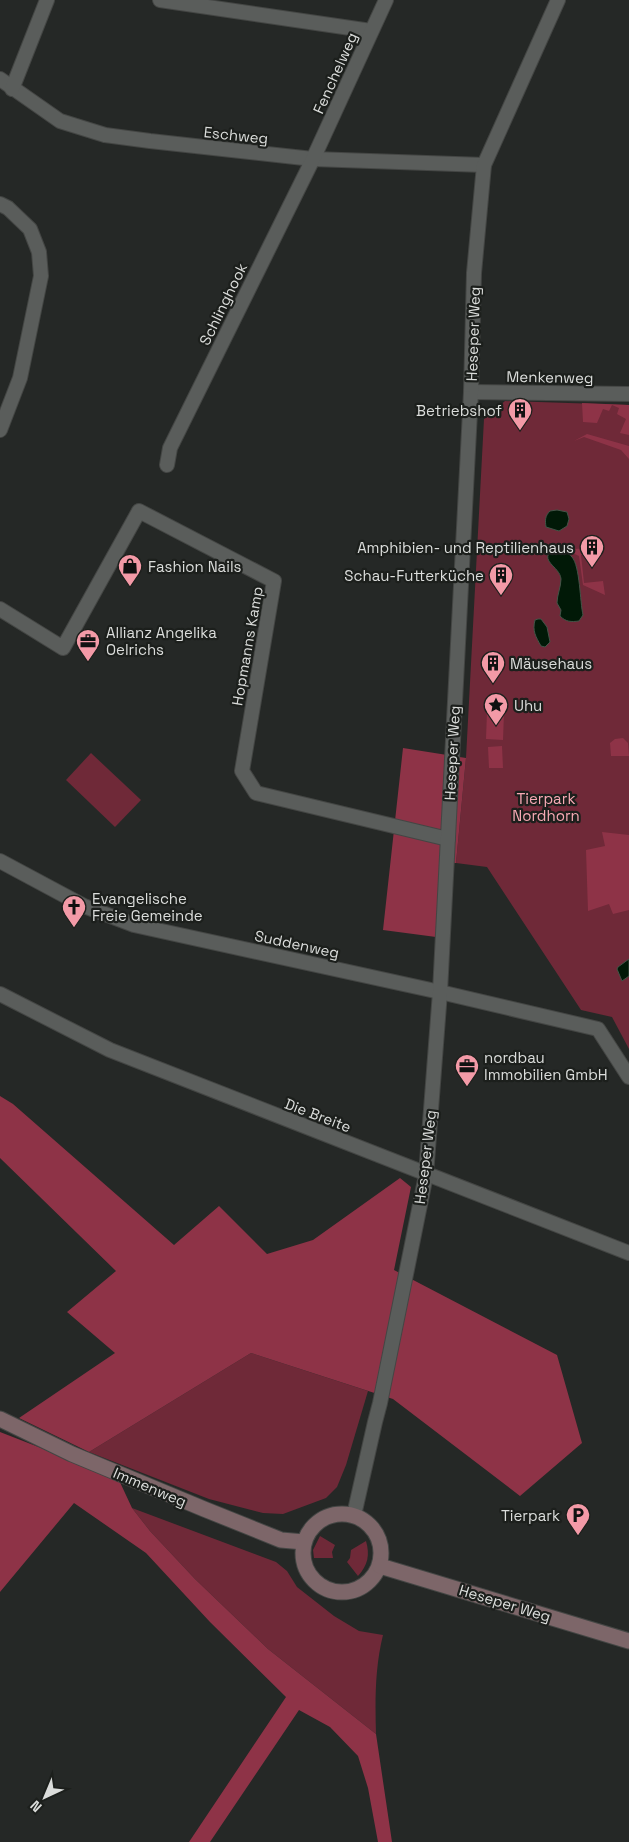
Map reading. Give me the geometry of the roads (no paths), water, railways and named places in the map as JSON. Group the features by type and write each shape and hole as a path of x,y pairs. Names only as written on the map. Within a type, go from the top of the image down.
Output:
{"street":[{"path":"12,89 47,0"},
{"path":"160,0 371,31"},
{"name":"Fenchelweg","path":"313,160 386,0"},
{"name":"Heseper Weg","path":"354,1515 374,1422 380,1403 426,1174 440,992 471,392 475,266 484,165 558,0"},
{"name":"Eschweg","path":"0,79 60,121 105,135 313,160 484,165"},
{"name":"Schlinghook","path":"167,465 170,448 313,160"},
{"path":"0,204 8,208 30,228 39,252 41,276 20,378 0,430"},
{"name":"Menkenweg","path":"471,392 629,394"},
{"name":"Hopmanns Kamp","path":"0,609 63,648 139,511 274,581 242,770 256,793 448,839"},
{"name":"Suddenweg","path":"0,861 84,906 134,925 440,992 598,1029 629,1077"},
{"name":"Die Breite","path":"0,994 110,1050 629,1253"},
{"name":"Immenweg","path":"0,1418 72,1454 204,1509 281,1540 304,1542"},
{"path":"339,1513 354,1515 365,1521 374,1530 380,1545 380,1566 370,1580 361,1588 349,1592 326,1589 306,1571 303,1559 304,1542 310,1529 324,1518 339,1513"},
{"name":"Heseper Weg","path":"380,1566 629,1641"}],"place":[{"name":"Betriebshof","path":"520,431"},
{"name":"Amphibien- und Reptilienhaus","path":"592,568"},
{"name":"Fashion Nails","path":"130,587"},
{"name":"Schau-Futterküche","path":"501,596"},
{"name":"Allianz Angelika Oelrichs","path":"88,662"},
{"name":"Mäusehaus","path":"493,684"},
{"name":"Uhu","path":"496,726"},
{"name":"Evangelische Freie Gemeinde","path":"74,928"},
{"name":"nordbau Immobilien GmbH","path":"467,1087"},
{"name":"Tierpark","path":"578,1536"}],"park label":[{"name":"Tierpark Nordhorn","path":"546,806"}]}
